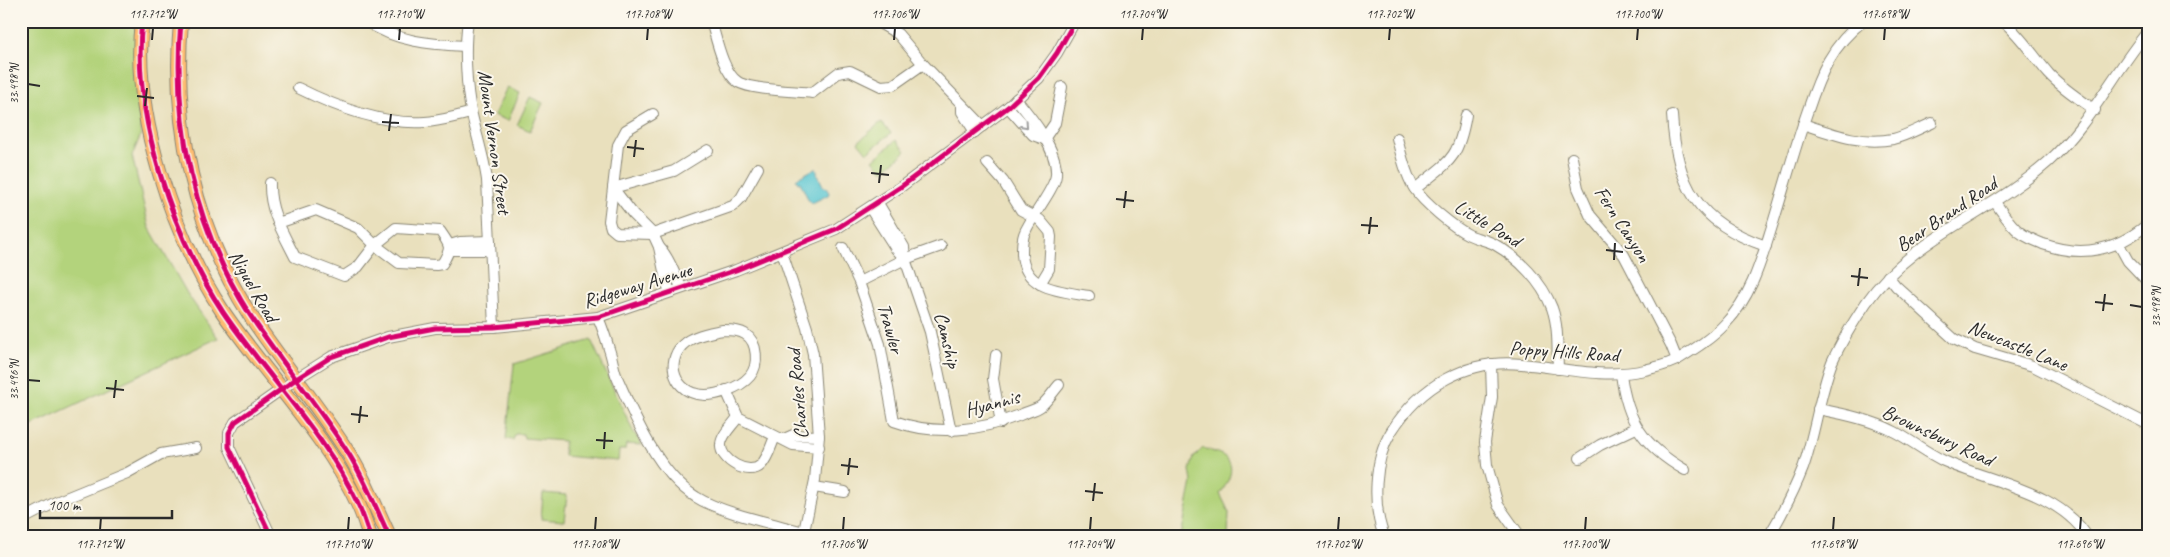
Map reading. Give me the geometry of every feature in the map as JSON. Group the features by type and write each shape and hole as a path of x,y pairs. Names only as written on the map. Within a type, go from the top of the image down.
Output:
{"main road":[{"name":"Niguel Road","path":"142,21 142,82 150,130 161,177 176,224 196,267 224,312 329,454 358,503 370,536"},
{"name":"Niguel Road","path":"181,21 180,104 185,152 207,229 224,269 250,314 345,448 365,483 389,536"}],"street":[{"path":"366,21 380,30 407,41 465,46"},
{"name":"Mount Vernon Street","path":"468,21 465,46 471,113 484,160 487,180 494,327"},
{"path":"711,21 726,68 737,82 764,89 812,93 838,73 850,71 881,86 893,85 924,64"},
{"path":"876,21 898,34 962,104 962,112 979,129"},
{"name":"Ridgeway Avenue","path":"271,536 229,447 228,437 230,429 235,422 282,390 296,378 331,357 388,337 435,328 494,327 598,317 782,252 836,229 874,206 1012,103 1039,78 1057,53 1075,21"},
{"name":"Poppy Hills Road","path":"1384,536 1378,514 1378,475 1384,446 1398,421 1416,401 1440,382 1463,370 1491,364 1522,364 1620,374 1650,369 1677,360 1715,334 1736,311 1753,282 1819,78 1831,54 1850,31 1863,21"},
{"path":"2003,21 2018,34 2045,70 2059,84 2095,110"},
{"name":"Bear Brand Road","path":"1769,536 1781,516 1803,468 1832,363 1841,344 1867,302 1888,276 1906,260 1944,232 1995,202 2048,162 2070,140 2095,110 2130,53 2149,30"},
{"path":"1044,139 1055,123 1062,87"},
{"path":"298,88 331,104 400,122 427,122 471,113"},
{"path":"1012,103 1040,130 1054,153 1056,177 1024,233 1023,259 1026,273 1040,284 1060,291 1089,296"},
{"path":"653,114 626,130 618,145 609,221 611,228 617,233 653,234 733,206 741,198 758,168"},
{"path":"1415,188 1447,164 1456,152 1462,136 1466,115"},
{"path":"1672,115 1674,139 1680,169 1688,189 1700,207 1716,221 1754,242 1766,246"},
{"path":"1803,124 1848,139 1869,142 1894,139 1932,123"},
{"name":"Little Pond","path":"1397,138 1404,162 1415,188 1443,218 1469,235 1493,244 1511,255 1541,286 1552,308 1556,324 1558,369"},
{"path":"613,188 674,170 708,150"},
{"name":"Fern Canyon","path":"1572,158 1578,188 1590,215 1624,255 1677,360"},
{"path":"988,163 1003,181 1021,210 1046,226 1051,237 1049,269 1040,284"},
{"path":"270,183 269,198 278,223 295,257 344,276 358,267 375,245 396,228 440,231 450,248"},
{"path":"613,188 633,214 653,234 659,247 670,292"},
{"path":"1995,202 2017,231 2050,246 2067,251 2085,252 2118,243 2135,234 2149,223"},
{"name":"Camship","path":"874,206 904,247 906,259 930,332 951,430"},
{"path":"278,223 316,210 358,228 375,245 399,263 436,266 442,264 450,248"},
{"path":"2118,243 2128,261 2149,283"},
{"path":"450,248 490,245"},
{"path":"859,282 906,259 941,246"},
{"path":"659,247 667,255 675,278 682,288"},
{"name":"Trawler","path":"843,248 859,282 880,344 894,422"},
{"name":"Charles Road","path":"782,252 807,328 813,354 819,442 813,490 804,534"},
{"name":"Newcastle Lane","path":"1888,276 1896,286 1954,339 1975,349 2033,366 2149,426"},
{"path":"598,317 616,373 632,408 647,438 675,482 697,498 717,507 794,529 804,534"},
{"path":"722,330 745,334 750,340 754,346 755,366 751,375 742,383 726,390 700,395 687,392 678,384 673,372 674,359 687,342 704,334 722,330"},
{"path":"996,355 994,379 1001,423"},
{"path":"1491,364 1492,397 1485,442 1487,465 1491,487 1498,505 1520,536"},
{"path":"1620,374 1626,405 1636,428 1666,459 1685,470"},
{"name":"Hyannis","path":"894,422 911,427 951,430 1001,423 1040,407 1059,385"},
{"path":"726,390 738,417 793,445 819,442"},
{"name":"Brownsbury Road","path":"1818,409 1895,432 1924,451 1946,462 2037,496 2055,505 2069,516 2088,536"},
{"path":"738,417 721,441 721,450 724,457 747,470 754,470 761,465 780,438"},
{"path":"1580,458 1600,445 1636,428"},
{"path":"21,520 56,502 127,473 161,454 196,448"},
{"path":"813,490 843,494"}],"green space":[{"path":"21,21 144,21 141,134 132,156 149,227 188,295 218,338 21,430"},
{"path":"507,87 520,93 508,121 494,115"},
{"path":"530,97 543,103 530,131 517,125"},
{"path":"881,122 891,133 867,153 858,142"},
{"path":"896,140 906,151 883,171 873,160"},
{"path":"591,340 633,431 642,445 626,444 625,450 619,450 618,461 564,456 564,441 524,438 523,434 515,434 513,440 506,439 514,364"},
{"path":"1203,448 1224,456 1231,467 1229,477 1220,494 1229,512 1228,536 1181,536 1192,482 1190,470 1194,457"},
{"path":"543,493 567,495 564,521 541,519"}],"water":[{"path":"817,169 824,188 826,187 829,193 812,203 809,201 800,182 798,183 796,179"}],"cycle path":[{"path":"142,21 140,57 143,95 150,133 172,211 205,281 223,312 330,454 358,504 370,536"},
{"path":"181,21 179,60 184,137 201,211 214,247 250,315 334,431 358,469 389,536"},
{"path":"271,536 229,447 229,433 235,422 296,379 331,357 388,337 435,328 494,327 598,317 736,270 836,229 902,186 1008,107 1039,78 1057,53 1075,21"}]}
